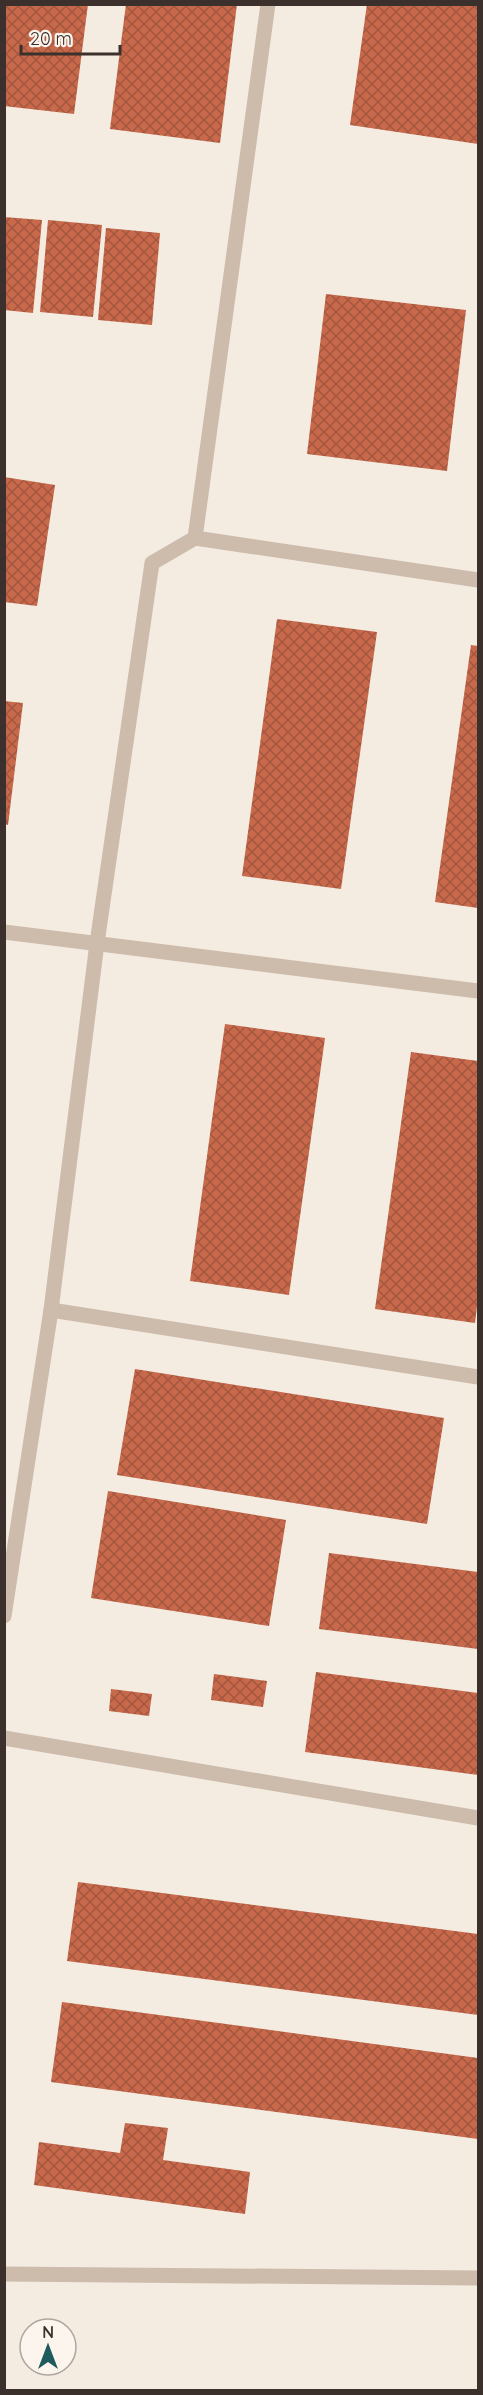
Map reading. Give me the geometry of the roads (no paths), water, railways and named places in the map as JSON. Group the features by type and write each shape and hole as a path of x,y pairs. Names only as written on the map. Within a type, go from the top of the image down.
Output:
{"lane":[{"path":"195,538 268,4"},
{"path":"4,1616 51,1310 97,943 152,562 195,538 478,580"},
{"path":"4,932 478,991"},
{"path":"51,1310 478,1377"},
{"path":"4,1738 478,1818"},
{"path":"4,2274 478,2278"}]}
